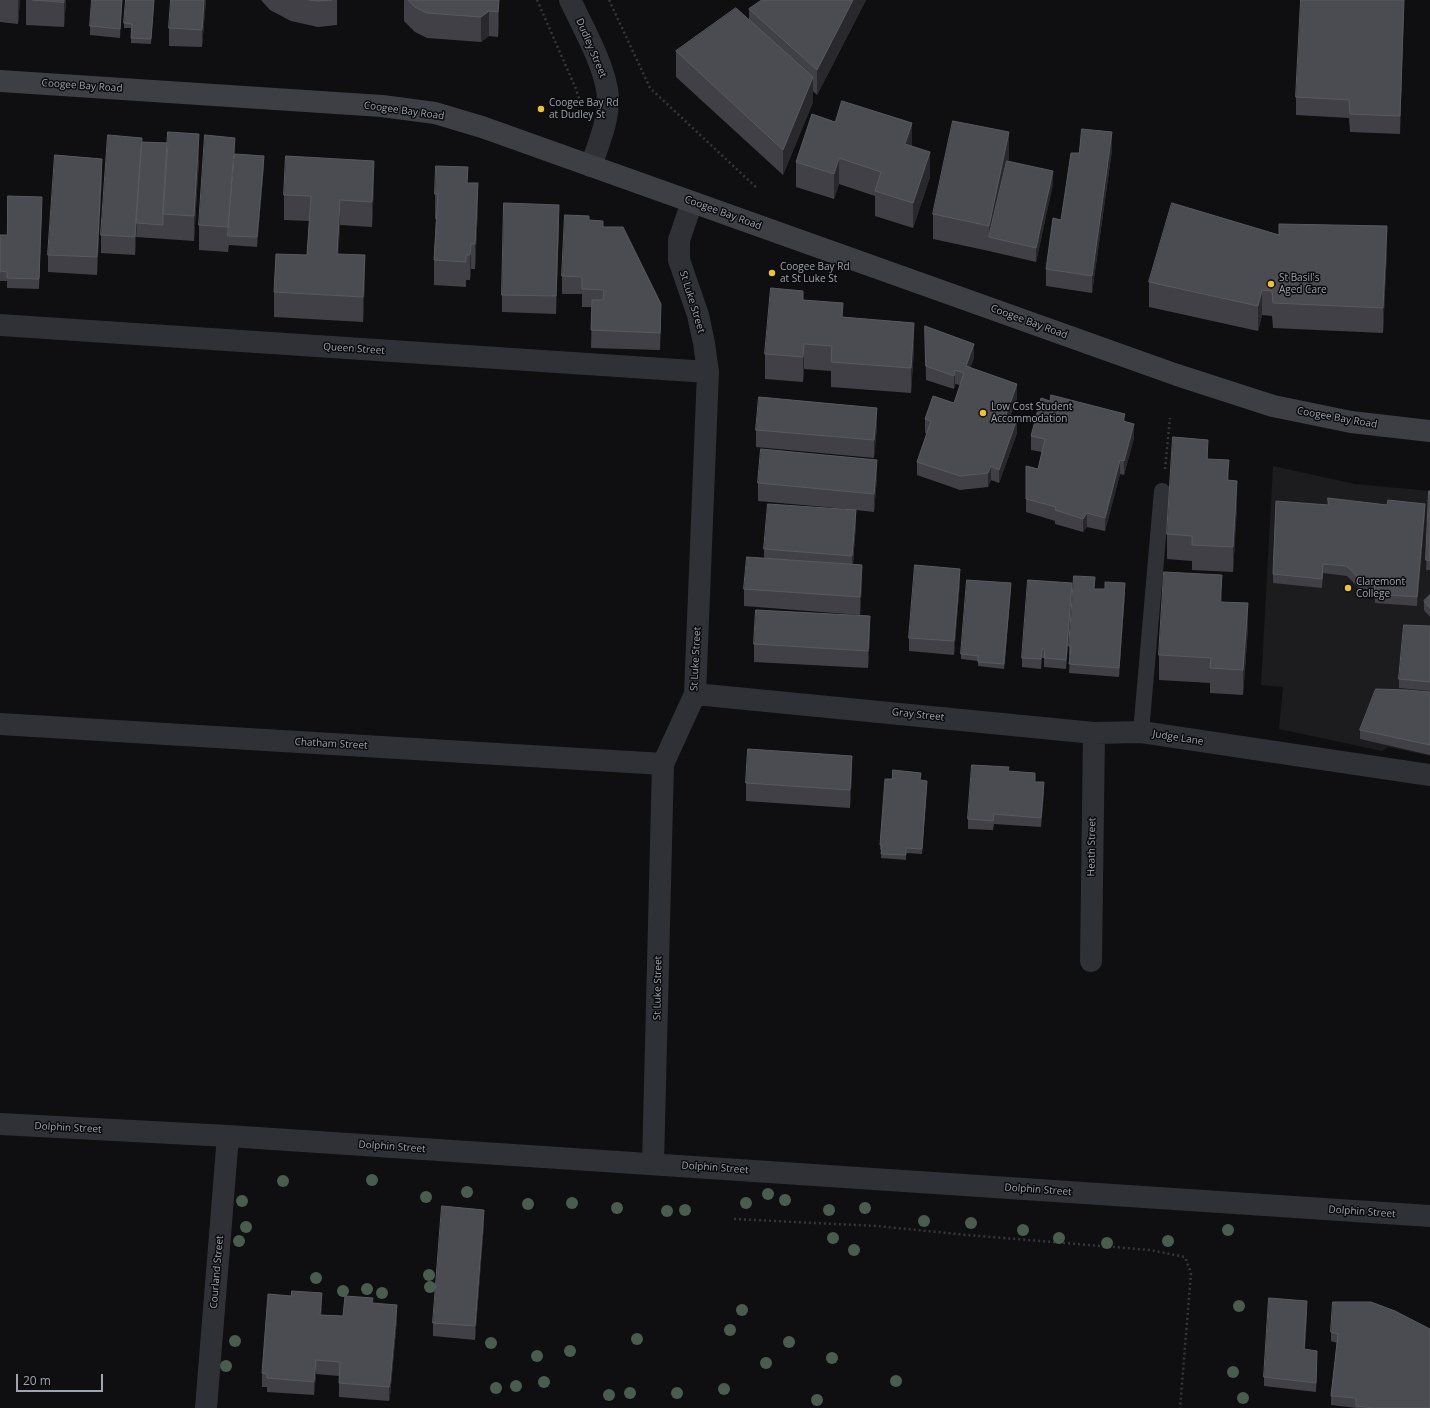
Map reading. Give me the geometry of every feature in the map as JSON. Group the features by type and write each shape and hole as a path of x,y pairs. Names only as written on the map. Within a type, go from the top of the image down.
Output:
{"main road":[{"name":"Coogee Bay Road","path":"0,81 382,106 435,113 482,127 1177,375 1273,406 1351,422 1430,431"}],"street":[{"name":"Dudley Street","path":"570,0 600,66 608,98 602,130 591,166"},
{"name":"St Luke Street","path":"654,1164 663,764 695,694 708,372 698,315 679,260 679,240 692,202"},
{"name":"Queen Street","path":"0,325 708,372"},
{"name":"Gray Street","path":"695,694 1094,733 1141,732"},
{"name":"Chatham Street","path":"0,724 663,764"},
{"name":"Judge Lane","path":"1141,732 1430,775"},
{"name":"Heath Street","path":"1091,961 1094,733"},
{"name":"Dolphin Street","path":"0,1124 228,1136 1430,1216"},
{"name":"Courland Street","path":"206,1408 228,1136"}],"lane":[{"name":"Judge Lane","path":"1141,732 1162,491"}],"path":[{"path":"537,0 576,89 581,106"},
{"path":"609,0 650,88 758,189"},
{"path":"1162,491 1170,418"},
{"path":"734,1219 877,1226 1150,1250 1185,1257 1190,1273 1180,1408"}],"shaded area":[{"name":"Claremont College","path":"1273,466 1355,484 1430,491 1430,756 1388,747 1382,751 1279,729 1283,687 1261,685"}],"building":[{"path":"33,0 64,0 64,2"},
{"path":"92,0 122,0 120,29 90,26"},
{"path":"126,0 154,0 151,39 131,38 132,24 124,23"},
{"path":"171,0 204,0 202,30 169,28"},
{"path":"309,0 332,0 318,1"},
{"path":"408,0 499,0 498,12 489,11 481,17 427,13 415,7"},
{"path":"762,0 853,0 817,70 749,9"},
{"path":"1301,0 1404,0 1400,116 1350,114 1349,100 1296,97"},
{"path":"736,8 813,77 783,150 676,51"},
{"path":"842,101 912,123 905,144 930,152 913,203 875,191 881,172 839,158 834,174 796,162 812,114 835,122"},
{"path":"953,121 1009,132 989,226 933,214"},
{"path":"1082,129 1112,132 1092,276 1046,269 1053,218 1061,220 1071,153 1079,153"},
{"path":"168,132 199,134 194,216 163,214"},
{"path":"108,135 142,138 135,237 101,235"},
{"path":"205,135 235,138 228,227 199,225"},
{"path":"142,142 168,143 163,225 136,223"},
{"path":"235,154 264,156 257,237 228,236"},
{"path":"55,155 102,159 97,257 48,255"},
{"path":"286,156 374,161 372,202 340,200 337,254 365,255 363,297 274,292 276,254 307,255 311,196 284,195"},
{"path":"1007,161 1053,171 1036,248 989,237"},
{"path":"436,166 468,167 467,183 478,183 475,244 471,244 470,255 466,255 466,262 434,260 438,194 435,194"},
{"path":"8,196 42,197 39,279 7,278 7,272 0,271 0,235 7,235"},
{"path":"504,203 559,205 556,296 502,295"},
{"name":"St Basil's Aged Care","path":"1172,203 1279,235 1279,224 1387,226 1383,308 1273,303 1272,291 1262,290 1258,306 1149,282"},
{"path":"565,215 589,216 589,220 603,221 603,227 623,227 661,304 660,333 591,330 592,300 603,300 604,290 582,289 582,277 562,276"},
{"path":"771,288 803,291 803,300 843,303 842,317 914,323 911,368 831,362 832,346 804,344 803,357 765,354"},
{"name":"Low Cost Student Accommodation","path":"925,326 974,344 966,366 1017,384 1006,415 1017,419 999,470 991,466 988,473 960,476 917,462 931,421 925,419 933,396 954,403 964,373 955,370 954,376 926,366"},
{"path":"1051,395 1125,414 1123,421 1134,424 1124,461 1120,460 1105,518 1087,513 1083,519 1055,510 1056,507 1026,499 1026,466 1038,469 1045,439 1031,436 1041,398 1050,401"},
{"path":"759,397 877,408 874,440 756,430"},
{"path":"1173,437 1208,440 1207,459 1229,460 1227,480 1237,481 1233,547 1192,545 1192,536 1167,534"},
{"path":"761,449 877,460 874,494 758,483"},
{"name":"Claremont College","path":"1430,491 1430,561 1426,560"},
{"name":"Claremont College","path":"1328,498 1387,505 1388,500 1425,504 1417,597 1375,594 1374,581 1359,579 1347,566 1323,564 1322,579 1273,574 1276,501 1328,505"},
{"path":"768,504 856,510 852,556 764,549"},
{"path":"747,557 862,565 860,597 744,589"},
{"path":"915,565 960,569 954,641 909,638"},
{"path":"1164,572 1222,575 1220,602 1248,603 1243,670 1210,668 1211,658 1159,655"},
{"path":"1074,576 1095,577 1094,589 1105,589 1105,582 1125,583 1119,668 1069,664"},
{"path":"967,580 1011,583 1004,664 978,662 978,656 961,654"},
{"path":"1028,580 1072,583 1066,660 1044,658 1045,649 1042,649 1041,659 1022,658"},
{"path":"1430,595 1430,608 1424,601"},
{"path":"756,610 870,616 868,651 754,644"},
{"path":"1404,625 1430,626 1430,682 1399,679"},
{"path":"1376,689 1430,692 1430,745 1360,730"},
{"path":"748,749 852,756 850,790 746,783"},
{"path":"972,765 1009,767 1008,771 1035,773 1035,782 1044,782 1041,818 994,814 993,821 968,819"},
{"path":"893,770 921,773 920,780 927,781 922,849 906,848 906,855 881,854 882,845 880,845 885,779 892,779"},
{"path":"442,1206 484,1210 475,1326 433,1323"},
{"path":"292,1291 322,1293 320,1315 343,1316 345,1296 373,1298 372,1303 397,1305 389,1387 339,1383 340,1362 316,1360 314,1382 267,1378 267,1374 262,1373 268,1294 291,1296"},
{"path":"1269,1298 1307,1301 1304,1349 1317,1351 1316,1383 1264,1377"},
{"path":"1333,1302 1371,1302 1395,1311 1430,1329 1430,1408 1374,1408 1356,1406 1356,1398 1331,1396 1338,1334 1331,1332"}],"place":[{"name":"Coogee Bay Rd at Dudley St","path":"541,109"},
{"name":"Coogee Bay Rd at St Luke St","path":"772,273"},
{"name":"St Basil's Aged Care","path":"1271,284"},
{"name":"Low Cost Student Accommodation","path":"983,413"},
{"name":"Claremont College","path":"1348,588"}]}
